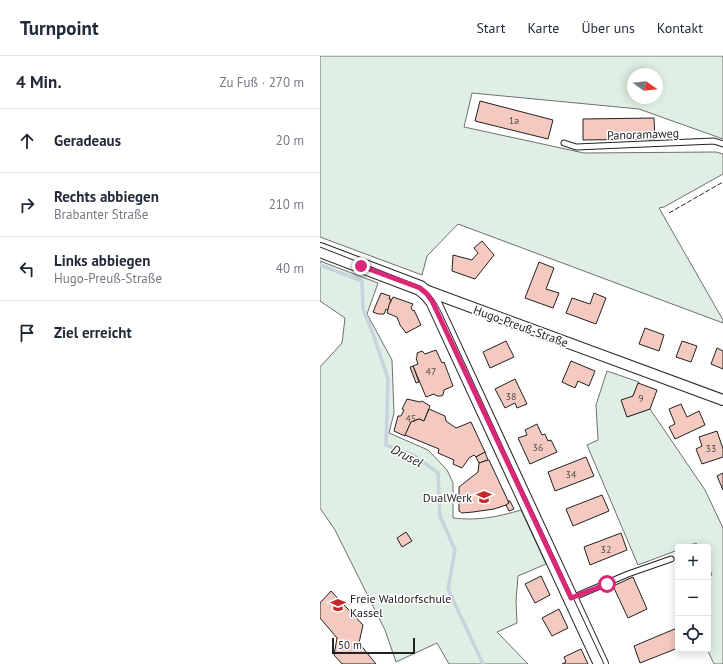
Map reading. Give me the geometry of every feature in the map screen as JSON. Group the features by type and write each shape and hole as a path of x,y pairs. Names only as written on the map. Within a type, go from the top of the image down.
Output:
{"street":[{"name":"Hugo-Preuß-Straße","path":"320,250 723,400"},
{"path":"420,288 427,294 436,308 601,664"}],"lane":[{"name":"Panoramaweg","path":"564,143 576,147 714,141 723,144"},
{"path":"571,598 671,558"}],"green space":[{"path":"320,56 723,56 723,139 639,109 472,93 464,127 584,153 716,152 723,154 723,174 664,207 659,208 723,320 723,323 458,224 427,256 422,275 320,237"},
{"path":"320,261 378,283 367,314 392,360 394,413 389,433 428,450 447,470 453,483 453,518 487,518 521,510 546,564 518,576 516,601 517,623 497,632 528,664 449,664 437,643 396,662 385,630 335,530 320,508 320,367 342,343 345,318 320,301"},
{"path":"607,371 639,382 627,417 650,409 705,490 723,528 723,664 714,664 708,652 711,652 711,544 675,544 675,551 638,565 587,445 598,440 596,405"}],"building":[{"path":"480,101 553,120 548,139 475,121"},
{"path":"654,118 655,139 583,140 583,119"},
{"path":"482,241 494,255 475,279 452,271 453,255 472,260 478,253 474,248"},
{"path":"539,262 554,268 546,289 559,293 553,308 525,298"},
{"path":"381,293 390,296 389,299 391,299 388,310 386,309 384,314 378,314 373,312"},
{"path":"594,293 606,298 596,324 566,313 572,298 590,304"},
{"path":"393,297 413,304 411,308 413,311 414,310 421,325 406,333 400,325 397,317 387,313"},
{"path":"645,328 664,335 659,351 639,344"},
{"path":"506,341 514,357 490,368 483,352"},
{"path":"682,341 697,346 691,362 676,357"},
{"path":"717,348 723,351 723,369 711,364"},
{"path":"436,350 442,363 444,362 453,386 444,390 443,395 441,396 434,394 426,397 413,366 418,364 416,358 417,353 422,351 425,354"},
{"path":"571,361 595,371 589,386 578,381 575,388 562,382"},
{"path":"413,366 419,382 416,383 410,367"},
{"path":"515,379 527,404 517,408 515,403 505,408 495,389"},
{"path":"638,383 657,390 650,409 627,417 621,400 633,396"},
{"path":"407,399 420,402 422,401 430,406 424,421 419,419 411,422 405,436 394,431 398,416 401,416 404,410 402,409"},
{"path":"681,404 687,417 699,411 705,425 675,439 669,427 675,424 669,409"},
{"path":"429,409 445,416 446,421 456,428 471,422 485,452 476,457 474,455 469,458 462,468 453,464 454,460 438,453 439,449 405,435 411,422 419,419 424,421"},
{"path":"537,424 542,435 545,434 548,441 551,440 557,452 530,464 518,438 527,435 525,430"},
{"path":"717,431 723,449 723,457 702,464 696,449 702,446 699,437"},
{"path":"485,452 488,460 479,463 476,457"},
{"path":"586,457 594,476 555,491 548,472"},
{"path":"489,460 509,503 494,509 462,513 459,511 459,487 478,472 479,463"},
{"path":"723,473 723,490 717,476"},
{"path":"602,495 609,511 573,526 566,509"},
{"path":"508,501 510,501 514,509 509,511 506,505 509,503"},
{"path":"406,532 412,541 402,547 397,538"},
{"path":"621,533 627,550 590,565 584,547"},
{"path":"541,576 550,595 535,603 525,584"},
{"path":"633,577 647,609 628,618 613,586"},
{"path":"331,591 363,625 359,643 376,664 342,664 334,655 337,638 320,618 320,603"},
{"path":"559,609 568,628 552,636 542,618"},
{"path":"675,629 675,649 640,663 634,646"},
{"path":"581,649 588,664 562,664 566,662 564,657"}],"waterway":[{"name":"Drusel","path":"320,265 362,281 363,309 388,379 386,445 415,456 438,473 440,516 455,550 448,589 483,664"}],"tram line":[{"path":"320,247 420,286 433,298 442,314 604,664"}],"fence":[{"path":"669,213 723,182"}],"place":[{"name":"DualWerk","path":"484,497"},
{"name":"Freie Waldorfschule Kassel","path":"338,605"}],"route":[{"path":"361,266 420,288 432,301 571,598 607,584"}]}
